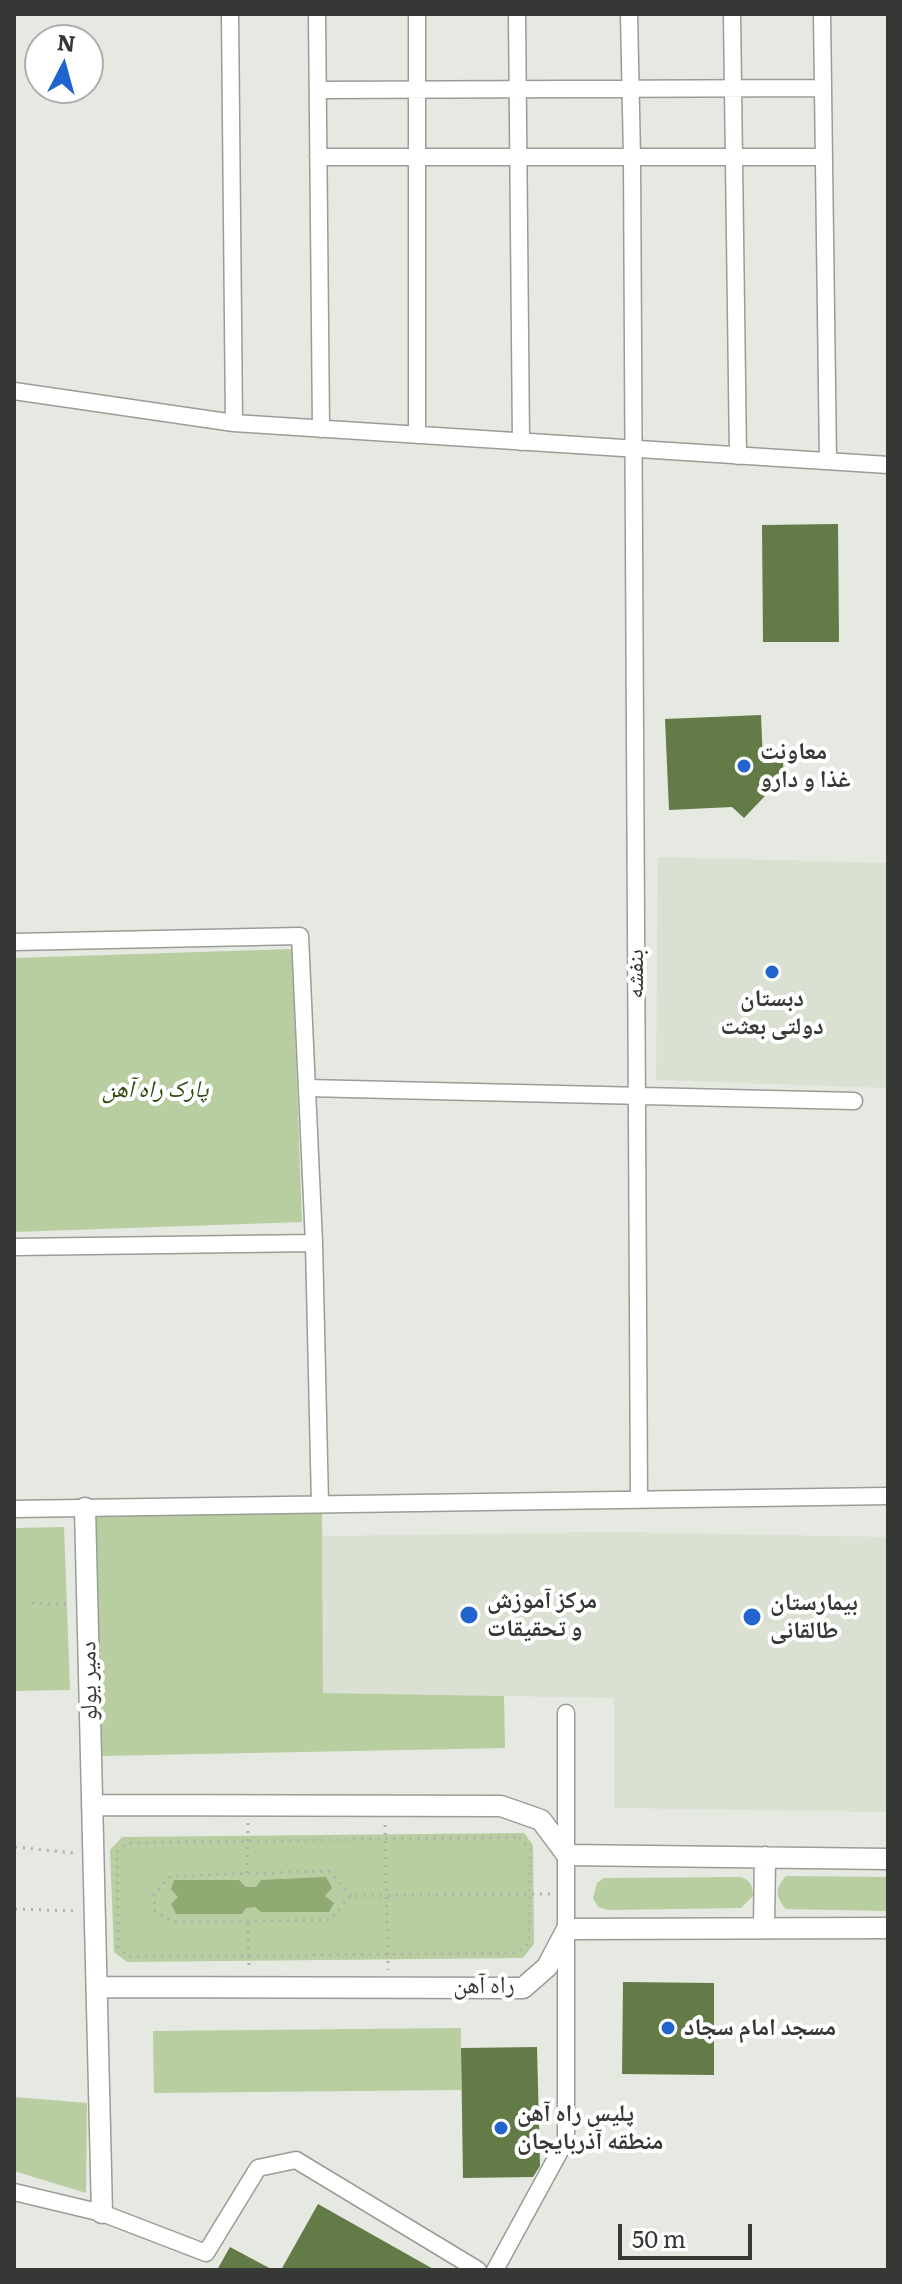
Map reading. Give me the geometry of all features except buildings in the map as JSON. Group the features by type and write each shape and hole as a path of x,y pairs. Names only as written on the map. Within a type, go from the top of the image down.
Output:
{"street":[{"path":"230,14 234,423"},
{"path":"317,14 321,429"},
{"path":"417,14 417,435"},
{"path":"517,14 521,442"},
{"name":"بنفشه","path":"629,14 639,1500"},
{"path":"732,14 738,456"},
{"path":"822,14 828,461"},
{"path":"318,90 823,88"},
{"path":"318,157 824,157"},
{"path":"14,391 234,423 888,465"},
{"path":"14,942 300,936 314,1243 320,1504"},
{"path":"307,1088 854,1101"},
{"path":"14,1247 314,1243"},
{"path":"14,1509 888,1496"},
{"name":"دمیر یولو","path":"85,1508 102,2213"},
{"path":"495,2270 566,2140 566,1713"},
{"path":"92,1805 501,1806 541,1820 567,1855"},
{"path":"567,1855 888,1859"},
{"path":"764,1927 765,1857"},
{"path":"567,1929 888,1928"},
{"name":"راه آهن","path":"97,1987 523,1988 547,1967 567,1929"},
{"path":"14,2192 102,2213 206,2253 258,2168 296,2160 478,2270"}],"path":[{"path":"32,1603 87,1604"},
{"path":"247,1806 247,1873"},
{"path":"384,1806 389,1988"},
{"path":"519,1837 530,1849 529,1943 517,1953 388,1955 128,1957 118,1947 117,1852 127,1843 385,1839 519,1837"},
{"path":"15,1847 94,1855"},
{"path":"351,1896 330,1920 174,1922 155,1911 154,1894 171,1876 329,1871 351,1896 567,1894"},
{"path":"15,1909 95,1912"},
{"path":"248,1922 249,1988"}],"shaded area":[{"name":"دبستان دولتی بعثت","path":"658,857 888,863 888,1088 656,1080"},
{"name":"بیمارستان طالقانی","path":"616,1532 888,1537 888,1812 614,1808 614,1698 323,1693 322,1536"},
{"path":"326,1877 332,1888 325,1896 334,1903 329,1912 261,1912 255,1907 246,1908 242,1914 176,1914 171,1904 178,1897 171,1889 174,1880 239,1880 246,1887 256,1887 261,1880"}],"green space":[{"name":"پارک راه آهن","path":"292,949 302,1222 14,1232 14,958"},
{"path":"322,1509 323,1693 504,1696 505,1748 100,1756 91,1513"},
{"path":"64,1527 70,1690 14,1691 14,1528"},
{"path":"524,1833 533,1845 534,1944 523,1958 127,1962 114,1952 110,1850 122,1837"},
{"path":"786,1876 888,1877 888,1911 786,1909 778,1892"},
{"path":"741,1877 750,1884 753,1896 741,1908 608,1910 598,1907 593,1898 597,1883 604,1878"},
{"path":"461,2028 461,2090 154,2093 153,2031"},
{"path":"14,2097 87,2103 86,2193 14,2171"}],"place":[{"name":"معاونت غذا و دارو","path":"744,766"},
{"name":"دبستان دولتی بعثت","path":"772,972"},
{"name":"مرکز آموزش و تحقیقات","path":"469,1615"},
{"name":"بیمارستان طالقانی","path":"752,1617"},
{"name":"مسجد امام سجاد","path":"668,2028"},
{"name":"پلیس راه آهن منطقه آذربایجان","path":"501,2128"}]}
